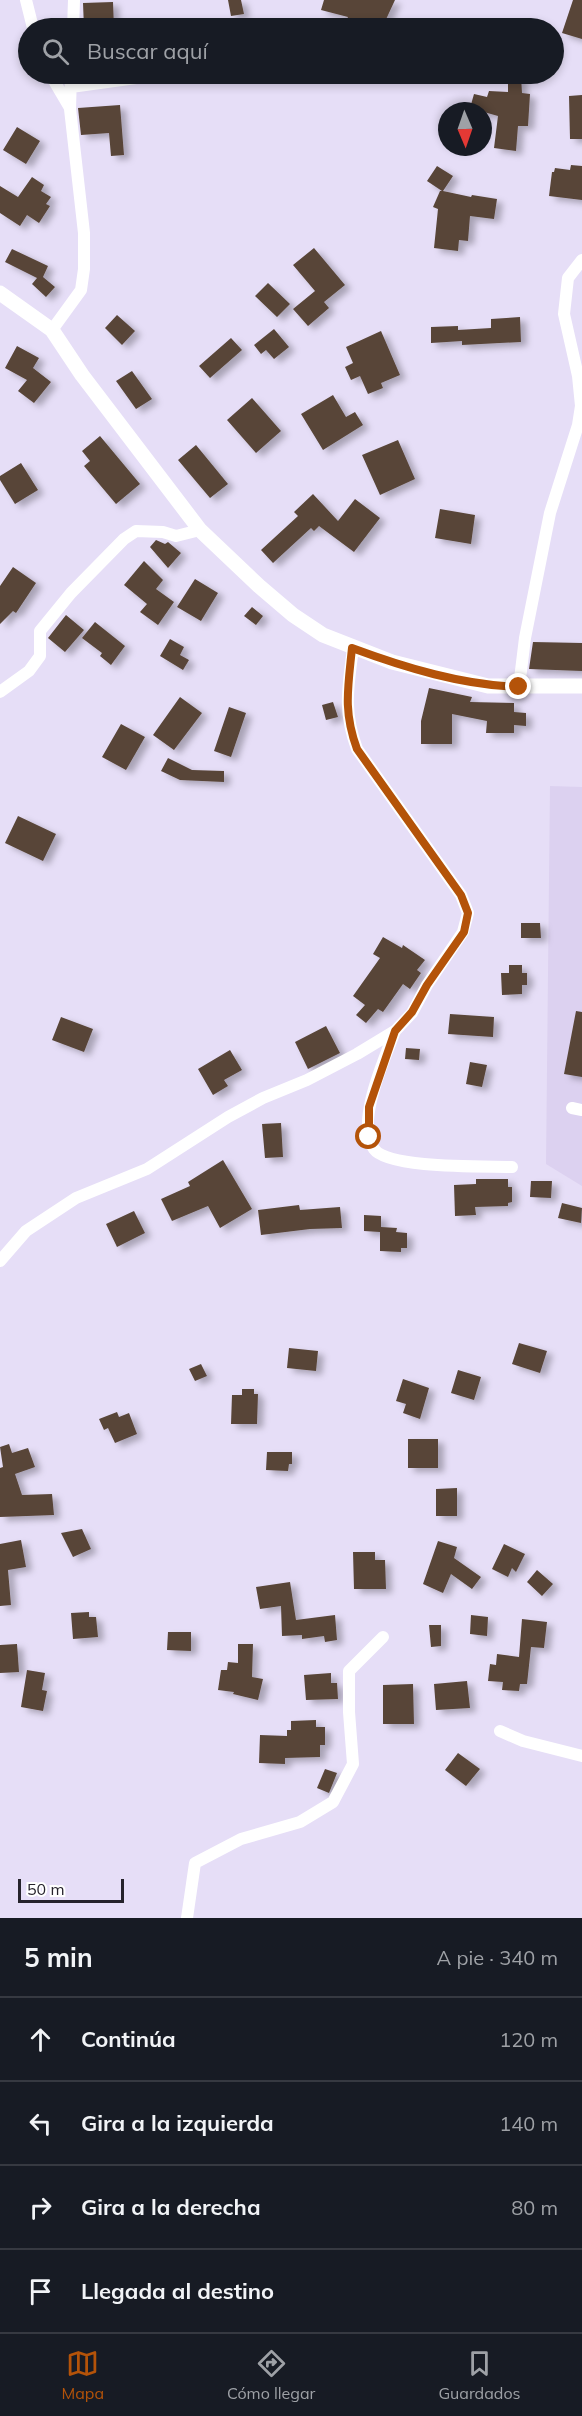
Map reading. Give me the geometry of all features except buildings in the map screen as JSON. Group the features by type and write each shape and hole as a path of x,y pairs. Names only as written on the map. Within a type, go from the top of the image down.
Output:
{"street":[{"path":"26,0 30,18"},
{"path":"73,18 74,0"},
{"path":"56,84 70,109"},
{"path":"52,330 81,290 84,269 84,233 70,109 71,87 93,84"},
{"path":"519,687 525,638 550,513 578,425 581,405 578,376 564,314 568,278 582,260"},
{"path":"0,293 52,330 82,375 200,530 293,615 323,635 352,648 392,662 455,679 488,686 582,686"},
{"path":"0,692 29,671 40,656 40,631 71,593 124,539 136,531 163,532 176,536 200,530"},
{"path":"0,1261 26,1231 76,1198 147,1169 228,1117 263,1098 307,1080 395,1031 412,1012 427,985 464,932 468,913 461,895 357,749 349,727 346,705 352,648"},
{"path":"395,1031 369,1107 369,1137 374,1150 384,1157 414,1164 512,1167"},
{"path":"187,1918 195,1863 241,1839 300,1822 333,1802 354,1764 349,1712 349,1671 383,1637"},
{"path":"500,1731 523,1741 582,1756"}],"shaded area":[{"path":"550,786 582,787 582,1186 546,1164"}],"route":[{"path":"369,1137 369,1107 395,1031 412,1012 427,985 464,932 468,913 461,895 357,749 349,727 346,705 352,648 392,662 455,679 488,686 519,687"}]}
